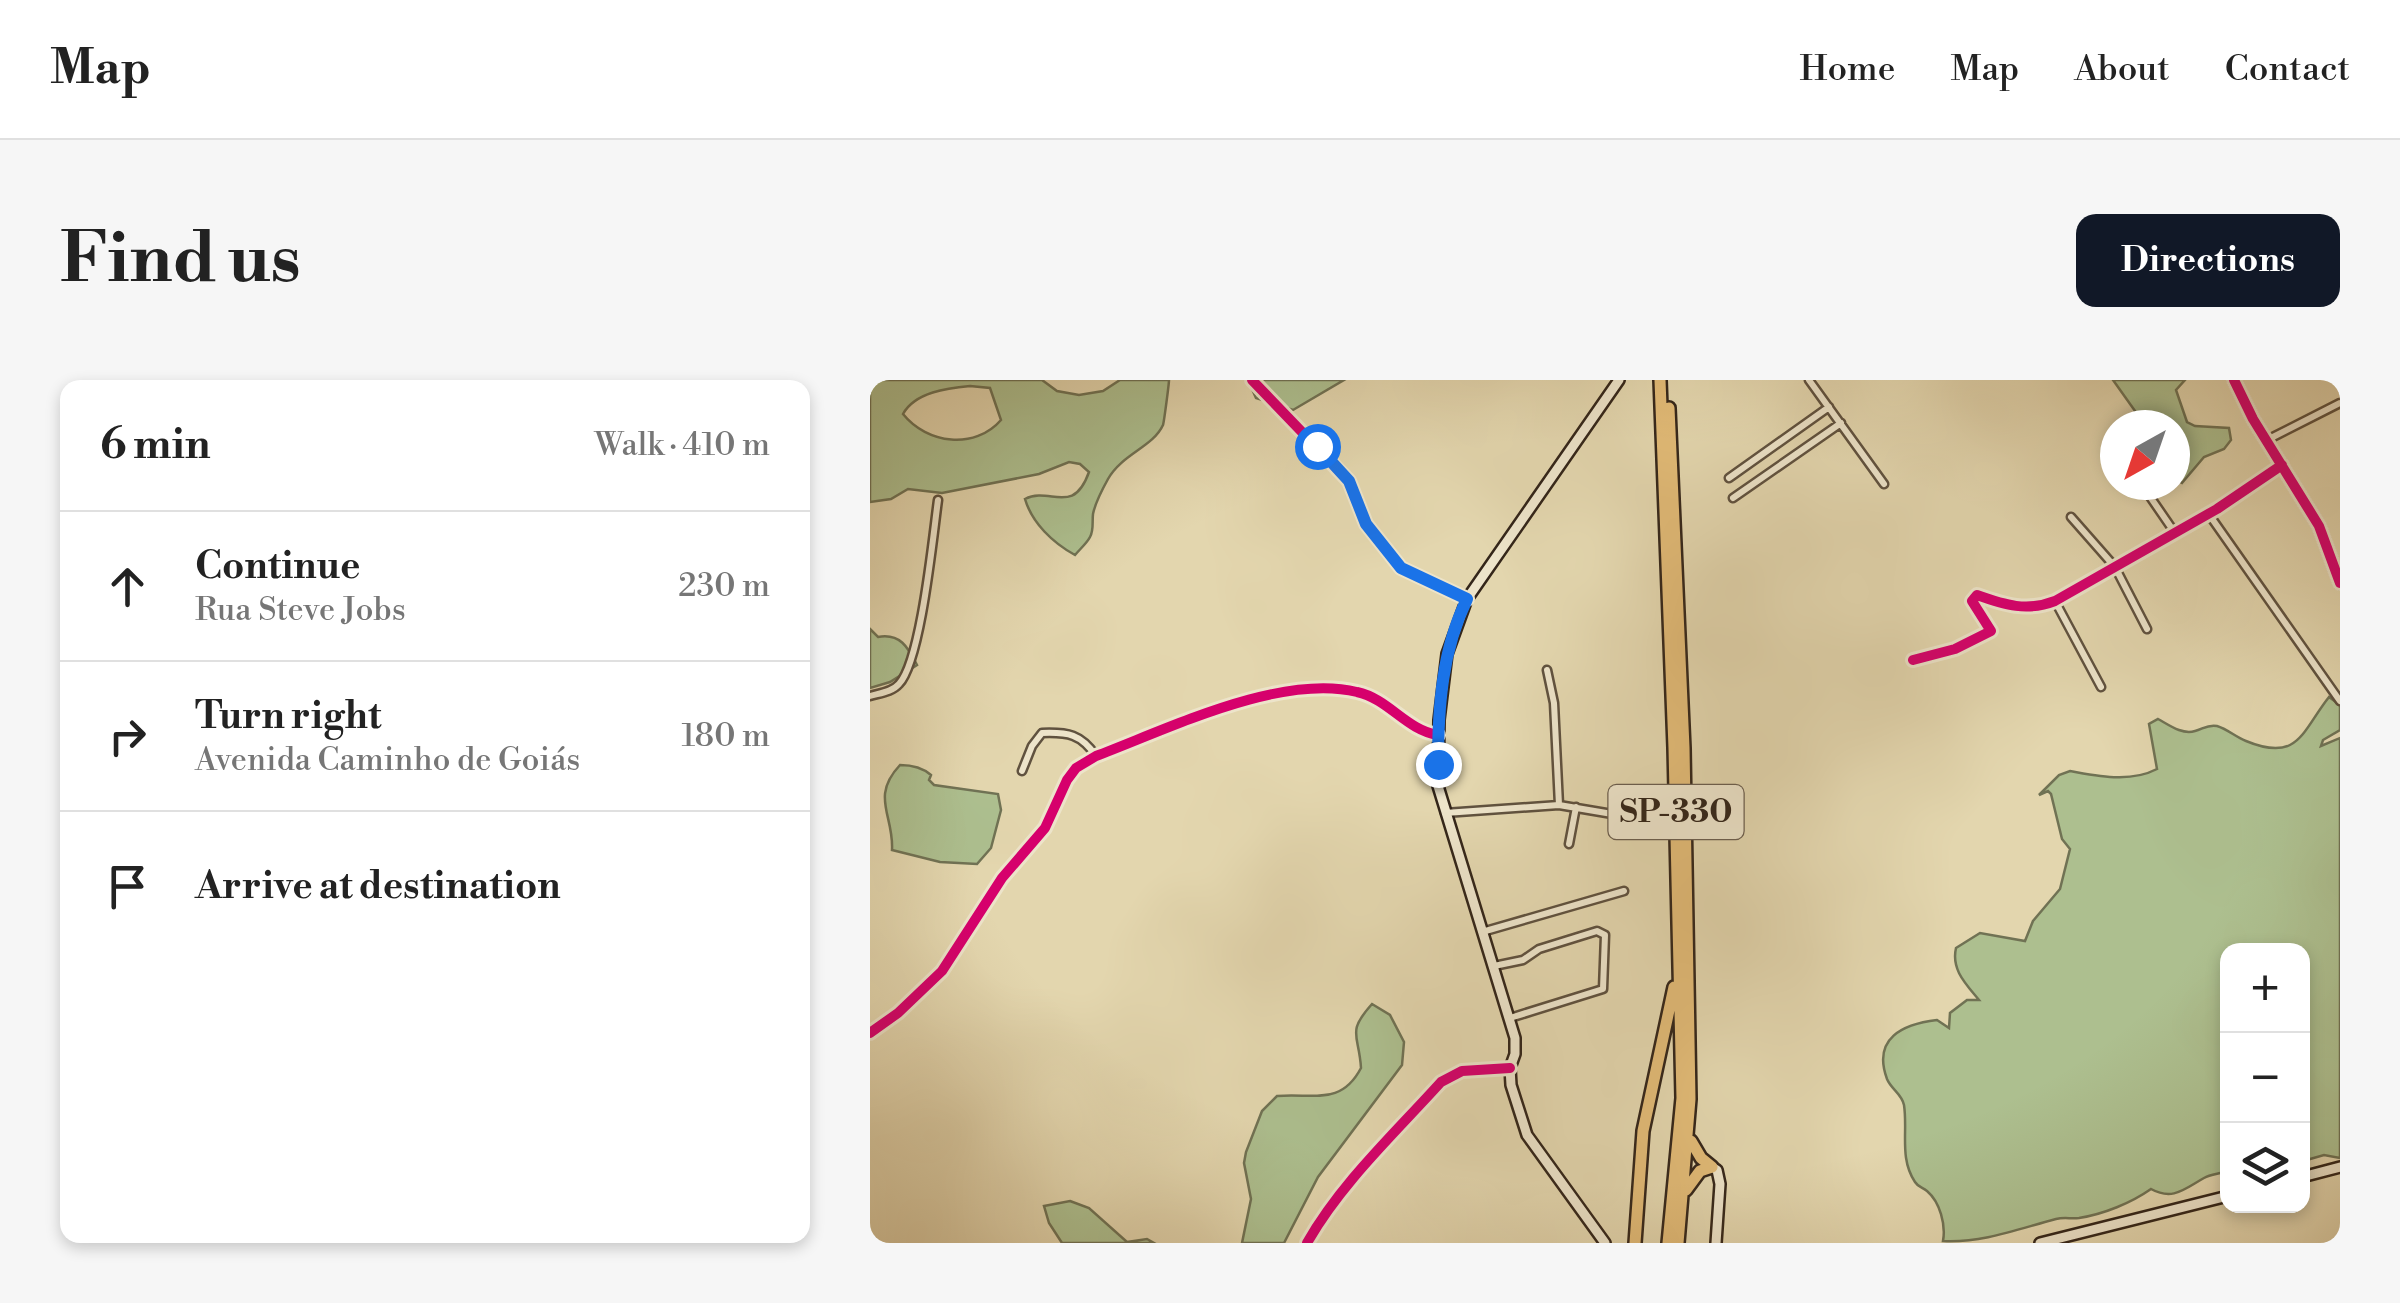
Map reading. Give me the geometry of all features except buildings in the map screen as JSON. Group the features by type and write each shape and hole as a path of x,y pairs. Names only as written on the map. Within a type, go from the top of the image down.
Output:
{"highway":[{"name":"SP-330","path":"1660,380 1682,1098 1668,1243"},
{"name":"SP-330","path":"1668,380 1684,748 1689,1137 1678,1243"},
{"path":"1635,1243 1643,1130 1679,968"},
{"path":"1684,1192 1700,1172 1712,1167 1701,1158 1689,1137"}],"main road":[{"path":"2234,380 2266,441 2319,526 2340,584"}],"street":[{"path":"1252,380 1349,481 1366,524 1401,568 1467,599"},
{"path":"1605,1243 1526,1135 1510,1068 1515,1054 1510,1018 1438,786 1438,735 1446,654 1467,599 1619,380"},
{"path":"1809,380 1884,484"},
{"path":"2266,441 2340,402"},
{"path":"1729,478 1829,407"},
{"path":"1733,498 1841,423"},
{"path":"1913,660 1955,649 1991,631 1972,601 1977,595 2018,608 2055,601 2208,514 2282,465"},
{"path":"870,696 901,683 914,648 938,500"},
{"path":"2153,500 2175,532"},
{"path":"2208,514 2340,700"},
{"path":"2071,517 2115,567 2147,629"},
{"path":"2055,601 2101,687"},
{"path":"1547,670 1554,703 1560,805"},
{"path":"870,1033 898,1013 942,970 1002,878 1045,828 1067,780 1076,768 1096,756 1237,704 1293,688 1354,690 1374,697 1422,733 1438,735"},
{"path":"1022,771 1042,733 1063,732 1081,737 1096,756"},
{"path":"1445,814 1560,805 1630,817"},
{"path":"1569,844 1576,808"},
{"path":"1482,932 1624,891"},
{"path":"1494,966 1523,960 1539,948 1597,931 1604,935 1602,989 1510,1018"},
{"path":"1307,1243 1344,1189 1440,1082 1462,1072 1510,1068"},
{"path":"1712,1167 1720,1184 1716,1243"},
{"path":"2310,1175 2340,1168"},
{"path":"2040,1243 2220,1198"}],"green space":[{"path":"870,380 1042,380 1057,391 1079,395 1103,391 1120,380 1169,380 1163,425 1114,470 1099,496 1091,534 1075,555 1044,532 1025,499 1068,497 1076,493 1089,472 1080,464 1069,462 1039,474 942,493 908,489 891,499 870,502","holes":["970,386 990,388 1001,420 978,436 951,440 938,437 903,414 915,401 933,392"]},
{"path":"1248,380 1344,380 1293,410 1256,398"},
{"path":"2113,380 2185,380 2176,390 2183,410 2134,410"},
{"path":"2190,424 2229,428 2231,440 2224,449 2204,457 2190,474"},
{"path":"870,629 878,637 892,637 902,643 917,665 890,682 870,688"},
{"path":"2329,697 2340,705 2340,730 2323,740 2321,746 2340,738 2340,1158 2324,1155 2310,1159 2310,943 2220,943 2220,1173 2172,1194 2151,1189 2117,1207 2088,1216 2056,1219 1986,1238 1943,1241 1939,1207 1916,1184 1907,1164 1904,1105 1887,1079 1884,1053 1887,1043 1902,1030 1937,1020 1949,1028 1950,1013 1967,1000 1979,1000 1958,970 1956,948 1980,933 2025,941 2033,921 2060,889 2070,849 2062,839 2051,794 2048,791 2039,795 2059,775 2070,771 2125,777 2157,769 2149,724 2158,719 2185,732 2217,726 2264,747 2288,746 2305,732"},
{"path":"900,765 924,770 931,775 929,780 934,785 998,794 1001,810 991,848 977,864 940,862 892,850 885,797 891,776"},
{"path":"1372,1004 1390,1015 1404,1042 1402,1065 1318,1177 1284,1243 1242,1243 1251,1199 1244,1163 1262,1111 1277,1096 1325,1095 1345,1088 1361,1068 1357,1028"},
{"path":"1070,1201 1089,1208 1127,1242 1147,1239 1154,1243 1062,1243 1044,1206"}],"cycle path":[{"path":"1252,380 1349,481 1366,524 1401,568 1467,599"},
{"path":"2234,380 2253,419 2319,526 2340,583"},
{"path":"1913,660 1955,649 1991,631 1972,601 1977,595 2016,606 2055,601 2217,509 2282,465"},
{"path":"870,1033 898,1013 942,971 1002,878 1045,828 1067,780 1076,768 1096,756 1225,707 1294,690 1327,688 1357,692 1379,701 1416,727 1438,735"},
{"path":"1307,1243 1352,1179 1441,1082 1462,1071 1510,1068"}],"route":[{"path":"1317,446 1349,481 1366,524 1401,568 1467,599 1446,654 1438,720 1438,764"}]}
